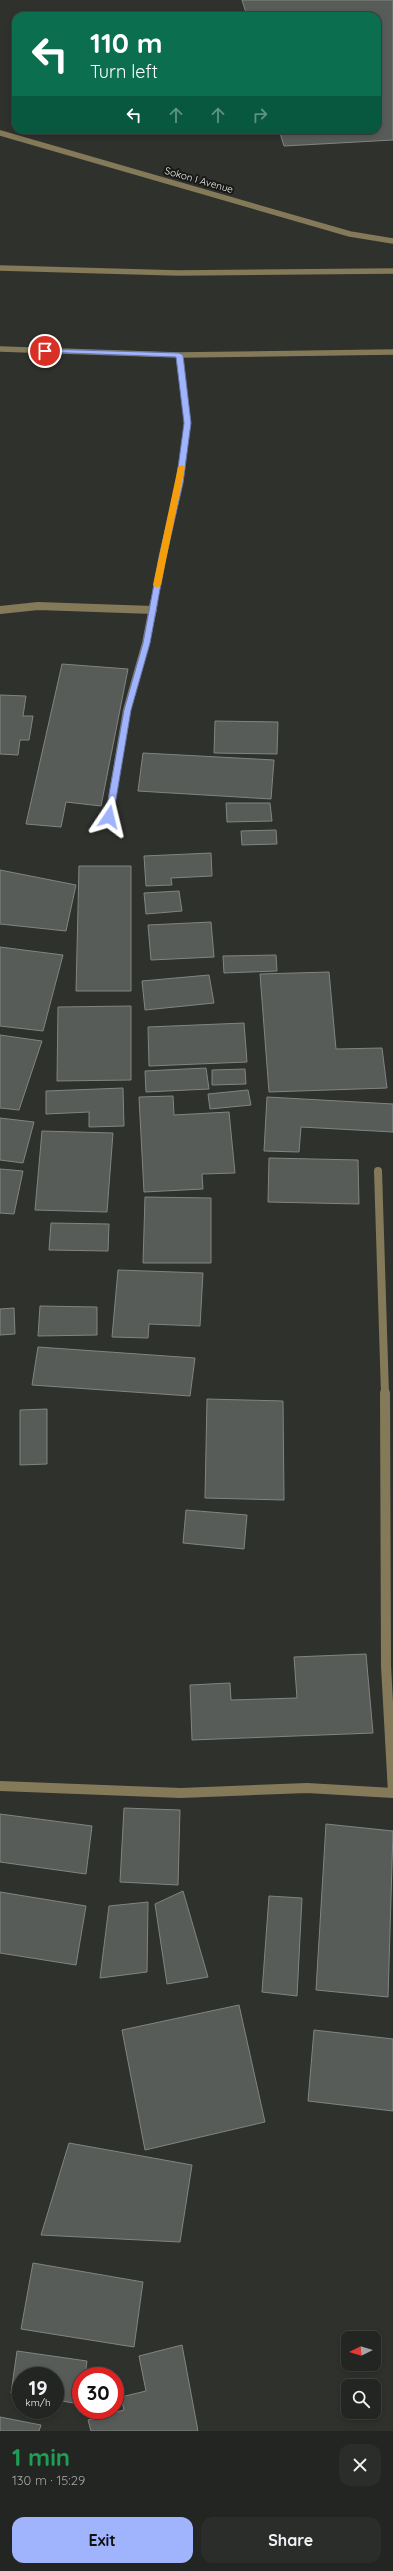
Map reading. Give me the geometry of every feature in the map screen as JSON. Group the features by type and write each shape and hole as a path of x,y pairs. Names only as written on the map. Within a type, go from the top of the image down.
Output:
{"street":[{"name":"Sokon I Avenue","path":"0,133 350,234 393,241"},
{"path":"0,268 178,273 393,271"},
{"path":"0,349 179,355 393,352"},
{"path":"109,817 128,710 146,643 180,483 187,423 179,355"},
{"path":"0,610 38,606 153,610"},
{"path":"0,1786 181,1793 307,1788 393,1793 386,1666 387,1520 383,1289 378,1172"}],"building":[{"path":"242,0 393,0 393,140 284,146 280,134 381,134 381,12 246,12"},
{"path":"62,664 128,669 101,806 66,802 61,827 26,824"},
{"path":"0,695 26,696 23,716 33,716 29,740 20,740 18,755 0,754"},
{"path":"215,721 278,722 277,754 214,753"},
{"path":"143,753 274,760 271,799 138,791"},
{"path":"226,803 270,803 272,821 227,822"},
{"path":"276,830 277,844 242,845 241,831"},
{"path":"211,853 212,876 171,878 172,885 146,886 144,856"},
{"path":"79,866 131,866 131,991 76,991"},
{"path":"0,870 76,885 66,931 0,924"},
{"path":"179,891 182,911 146,914 144,893"},
{"path":"211,922 214,957 151,960 148,925"},
{"path":"0,947 63,955 43,1031 0,1026"},
{"path":"276,955 277,971 224,973 223,956"},
{"path":"329,972 336,1049 382,1048 387,1088 269,1092 260,974"},
{"path":"209,975 214,1003 145,1010 142,981"},
{"path":"131,1006 131,1080 57,1081 58,1007"},
{"path":"244,1023 247,1062 149,1066 148,1027"},
{"path":"0,1035 42,1041 19,1110 0,1108"},
{"path":"206,1068 209,1089 146,1092 145,1071"},
{"path":"245,1069 246,1084 212,1085 212,1070"},
{"path":"123,1088 124,1126 89,1127 89,1112 46,1114 46,1091"},
{"path":"248,1090 251,1105 210,1109 208,1094"},
{"path":"173,1096 174,1115 229,1112 235,1173 202,1174 203,1189 144,1192 139,1097"},
{"path":"267,1097 393,1104 393,1132 301,1127 299,1152 264,1151"},
{"path":"0,1118 34,1122 23,1163 0,1160"},
{"path":"42,1131 113,1133 107,1212 35,1210"},
{"path":"269,1158 358,1160 359,1204 268,1202"},
{"path":"0,1169 23,1171 14,1214 0,1213"},
{"path":"145,1197 211,1198 211,1263 143,1263"},
{"path":"51,1223 109,1224 108,1251 49,1250"},
{"path":"118,1270 203,1273 200,1326 149,1324 148,1338 112,1337"},
{"path":"40,1306 97,1307 97,1335 38,1336"},
{"path":"14,1308 15,1334 0,1335 0,1309"},
{"path":"38,1347 195,1358 190,1396 32,1385"},
{"path":"207,1399 283,1401 284,1500 205,1498"},
{"path":"47,1409 47,1464 20,1465 20,1410"},
{"path":"186,1510 247,1515 244,1549 183,1543"},
{"path":"366,1654 373,1733 192,1740 190,1685 230,1683 231,1700 297,1698 294,1657"},
{"path":"124,1808 180,1810 178,1885 120,1882"},
{"path":"0,1814 92,1826 86,1874 0,1862"},
{"path":"326,1824 393,1831 388,1997 316,1990"},
{"path":"183,1891 208,1977 167,1984 155,1904"},
{"path":"0,1892 86,1906 76,1965 0,1953"},
{"path":"269,1896 302,1898 297,1996 262,1992"},
{"path":"148,1902 147,1972 100,1978 109,1906"},
{"path":"239,2005 265,2122 145,2150 122,2030"},
{"path":"314,2030 393,2039 393,2111 308,2101"},
{"path":"69,2143 192,2165 180,2242 41,2235"},
{"path":"33,2263 143,2282 134,2347 21,2329"},
{"path":"182,2345 198,2431 91,2431 88,2420 124,2419 124,2396 146,2391 139,2356"},
{"path":"17,2351 87,2361 86,2367 72,2367 72,2403 64,2401 64,2367 15,2367"},
{"path":"0,2417 41,2425 39,2431 0,2431"}],"slow traffic":[{"path":"157,585 162,557 180,483 182,467"}],"route":[{"path":"45,351 179,355 187,423 180,483 162,557 146,643 128,710 109,817"}]}
